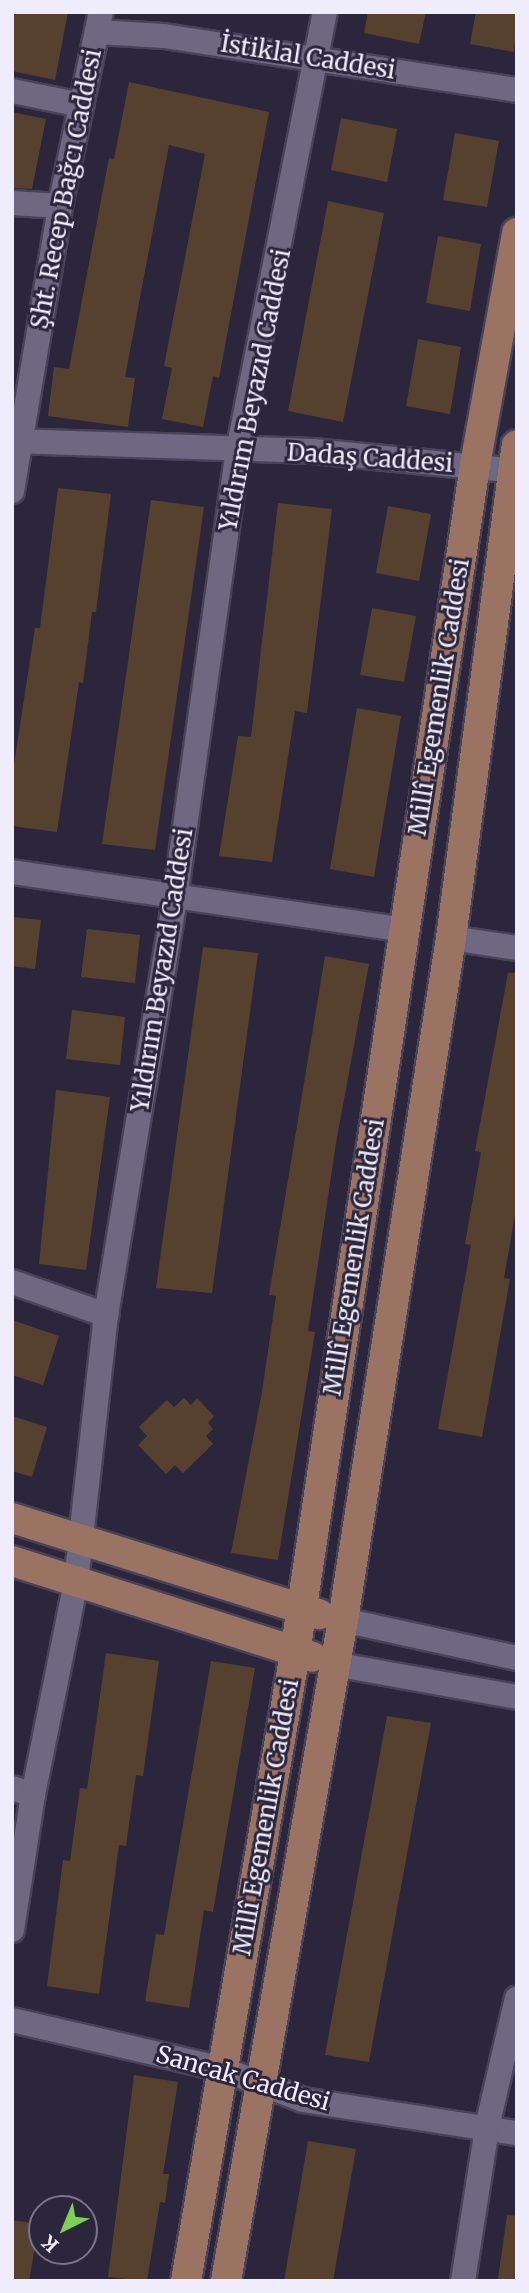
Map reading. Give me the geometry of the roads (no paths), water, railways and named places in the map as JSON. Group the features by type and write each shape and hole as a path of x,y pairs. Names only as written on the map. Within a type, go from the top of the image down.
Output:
{"main road":[{"name":"Millî Egemenlik Caddesi","path":"186,2281 295,1653 475,465 517,233"},
{"name":"Millî Egemenlik Caddesi","path":"226,2281 343,1620 451,938 515,463"},
{"path":"12,1518 300,1609 343,1620"},
{"path":"12,1561 334,1664"}],"street":[{"name":"Yıldırım Beyazıd Caddesi","path":"12,1930 22,1792 76,1582 106,1315 176,898 238,451 325,12"},
{"name":"İstiklal Caddesi","path":"99,22 517,90"},
{"name":"Şht. Recep Bağcı Caddesi","path":"12,491 15,442 60,206 99,22"},
{"path":"12,92 82,105"},
{"path":"12,203 60,206"},
{"name":"Dadaş Caddesi","path":"15,442 238,451 313,451 475,465 515,463"},
{"path":"12,872 403,930"},
{"path":"451,938 517,948"},
{"path":"12,1282 106,1315"},
{"path":"343,1620 517,1658"},
{"path":"334,1664 517,1697"},
{"path":"463,2281 486,2127 517,1998"},
{"name":"Sancak Caddesi","path":"12,2020 222,2069 303,2101 517,2133"}]}
